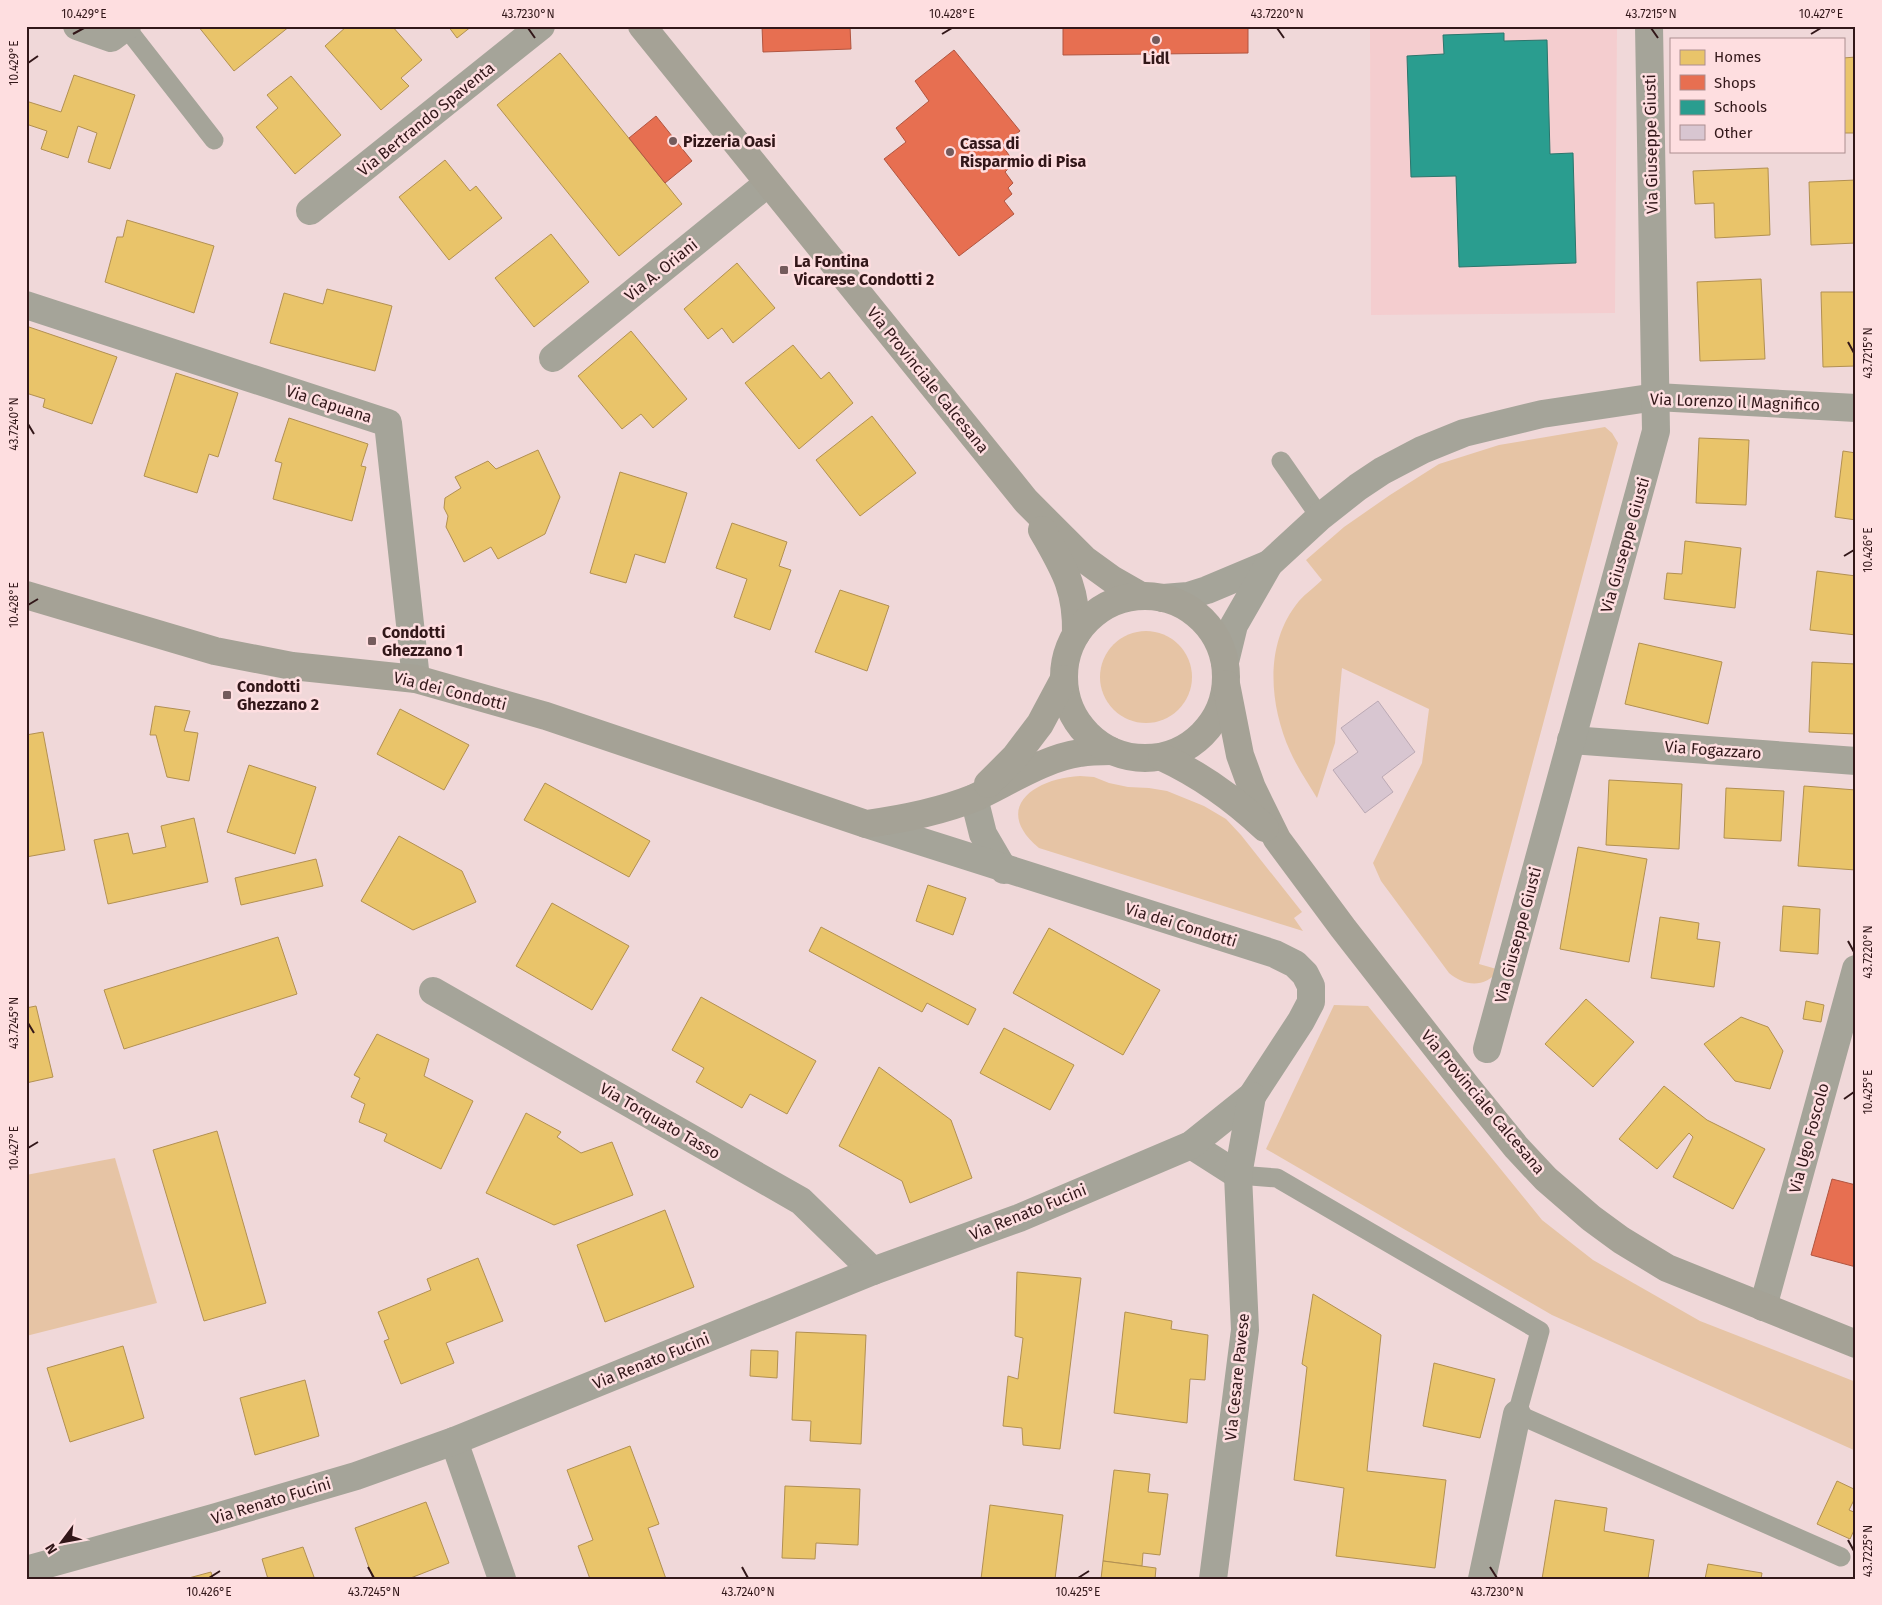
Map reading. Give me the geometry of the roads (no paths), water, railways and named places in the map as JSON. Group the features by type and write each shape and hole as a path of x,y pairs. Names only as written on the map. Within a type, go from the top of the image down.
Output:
{"main road":[{"name":"Via Provinciale Calcesana","path":"642,26 1026,501 1084,559 1113,580 1152,597"},
{"name":"Via Provinciale Calcesana","path":"1026,501 1065,569 1071,585 1076,611 1076,634"},
{"name":"Via dei Condotti","path":"26,595 215,651 292,666 416,679 546,716 866,824 907,819 948,807 974,798 1056,759 1080,752 1110,751"},
{"path":"1152,597 1178,603 1204,620 1213,633 1226,673 1222,704 1213,722 1199,738 1182,750 1162,757 1145,758 1127,756 1110,751 1097,743 1076,721 1066,694 1064,679 1065,662 1076,634 1093,614 1116,601 1152,597"},
{"name":"Via Provinciale Calcesana","path":"1226,673 1240,755 1252,788 1277,839"},
{"name":"Via dei Condotti","path":"974,798 1014,757 1035,731 1064,679"},
{"name":"Via Provinciale Calcesana","path":"1162,757 1210,782 1242,806 1277,839 1343,928 1516,1147 1546,1179 1591,1218 1645,1255 1677,1273 1856,1344"}],"street":[{"path":"77,26 111,38 126,27"},
{"name":"Via Bertrando Spaventa","path":"310,211 541,26"},
{"name":"Via Giuseppe Giusti","path":"1486,1049 1656,431 1649,26"},
{"name":"Via A. Oriani","path":"553,358 768,183"},
{"name":"Via Capuana","path":"26,305 388,424 416,679"},
{"name":"Via Lorenzo il Magnifico","path":"1226,673 1234,625 1269,564 1320,517 1358,487 1422,450 1464,433 1542,414 1656,397 1856,408"},
{"name":"Via Lorenzo il Magnifico","path":"1152,597 1188,596 1269,564"},
{"name":"Via Fogazzaro","path":"1571,740 1856,761"},
{"path":"974,798 983,834 1004,870"},
{"name":"Via dei Condotti","path":"866,824 1004,870 1266,951 1295,964 1305,974 1310,986 1310,1002 1252,1096"},
{"name":"Via Ugo Foscolo","path":"1763,1307 1856,969"},
{"name":"Via Torquato Tasso","path":"433,991 801,1201 873,1271"},
{"name":"Via Renato Fucini","path":"27,1567 213,1518 356,1476 454,1441 873,1271 1019,1218 1191,1145 1252,1096"},
{"name":"Via Cesare Pavese","path":"1213,1579 1245,1330 1238,1175 1252,1096"},
{"path":"1191,1145 1238,1175"},
{"path":"1482,1579 1517,1414"},
{"path":"454,1441 502,1579"}],"lane":[{"path":"126,27 214,140"},
{"path":"1281,460 1320,517"},
{"path":"1238,1175 1278,1178 1540,1331 1517,1414 1841,1558"}],"place":[{"name":"Lidl","path":"1156,40"},
{"name":"Pizzeria Oasi","path":"673,141"},
{"name":"Cassa di Risparmio di Pisa","path":"950,152"},
{"name":"La Fontina Vicarese Condotti 2","path":"784,270"},
{"name":"Condotti Ghezzano 1","path":"372,641"},
{"name":"Condotti Ghezzano 2","path":"227,695"}]}
